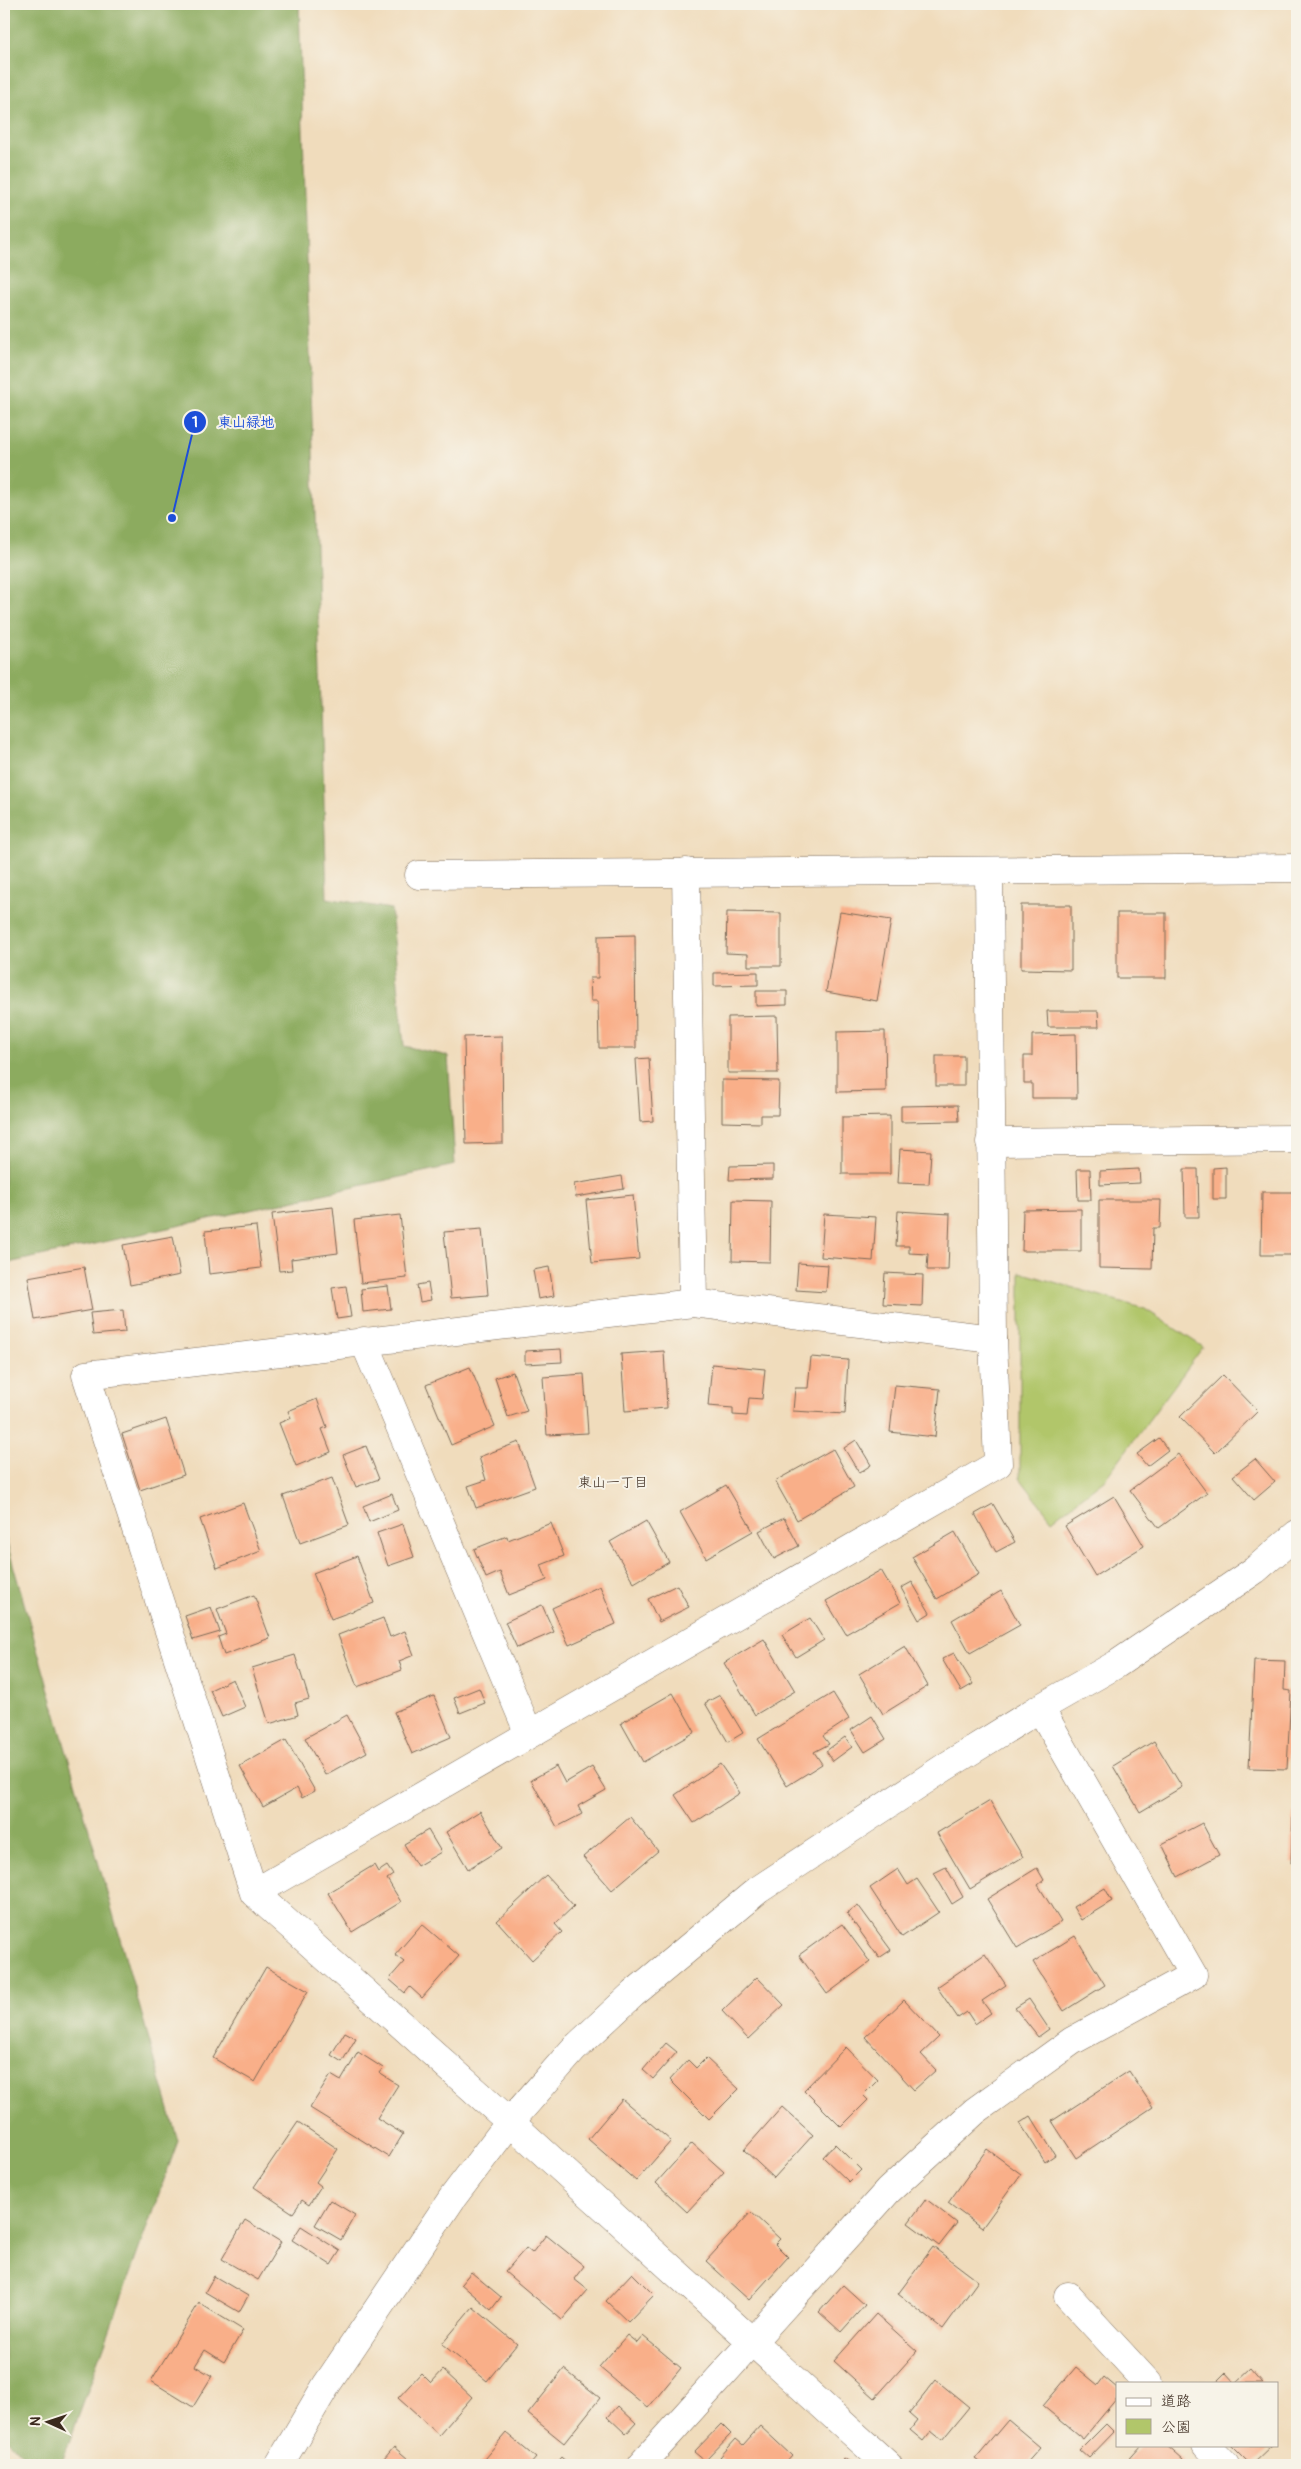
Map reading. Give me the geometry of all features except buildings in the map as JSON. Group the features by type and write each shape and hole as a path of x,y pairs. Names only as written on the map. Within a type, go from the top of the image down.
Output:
{"street":[{"path":"419,875 686,872 989,872 1297,868"},
{"path":"686,872 693,1303"},
{"path":"254,1894 998,1464 993,1339 990,1142 989,872"},
{"path":"990,1142 1297,1139"},
{"path":"888,2465 510,2122 254,1894 86,1375 693,1303 993,1339"},
{"path":"364,1341 529,1734"},
{"path":"279,2465 332,2376 453,2197 510,2122 573,2050 633,1994 758,1890 851,1826 1040,1708 1117,1664 1254,1570 1297,1534"},
{"path":"641,2465 888,2190 975,2111 1072,2041 1193,1975 1040,1708"},
{"path":"1068,2296 1147,2382"},
{"path":"1207,2446 1225,2465"}],"green space":[{"path":"4,4 299,4 327,898 391,909 404,1046 448,1056 455,1165 4,1264"},
{"path":"1020,1272 1145,1309 1203,1347 1105,1479 1052,1520 1020,1478"},
{"path":"4,1533 178,2141 61,2465 32,2465 4,2436"}],"place":[{"name":"東山緑地","path":"172,518"}],"district":[{"name":"東山一丁目","path":"613,1482"}]}
